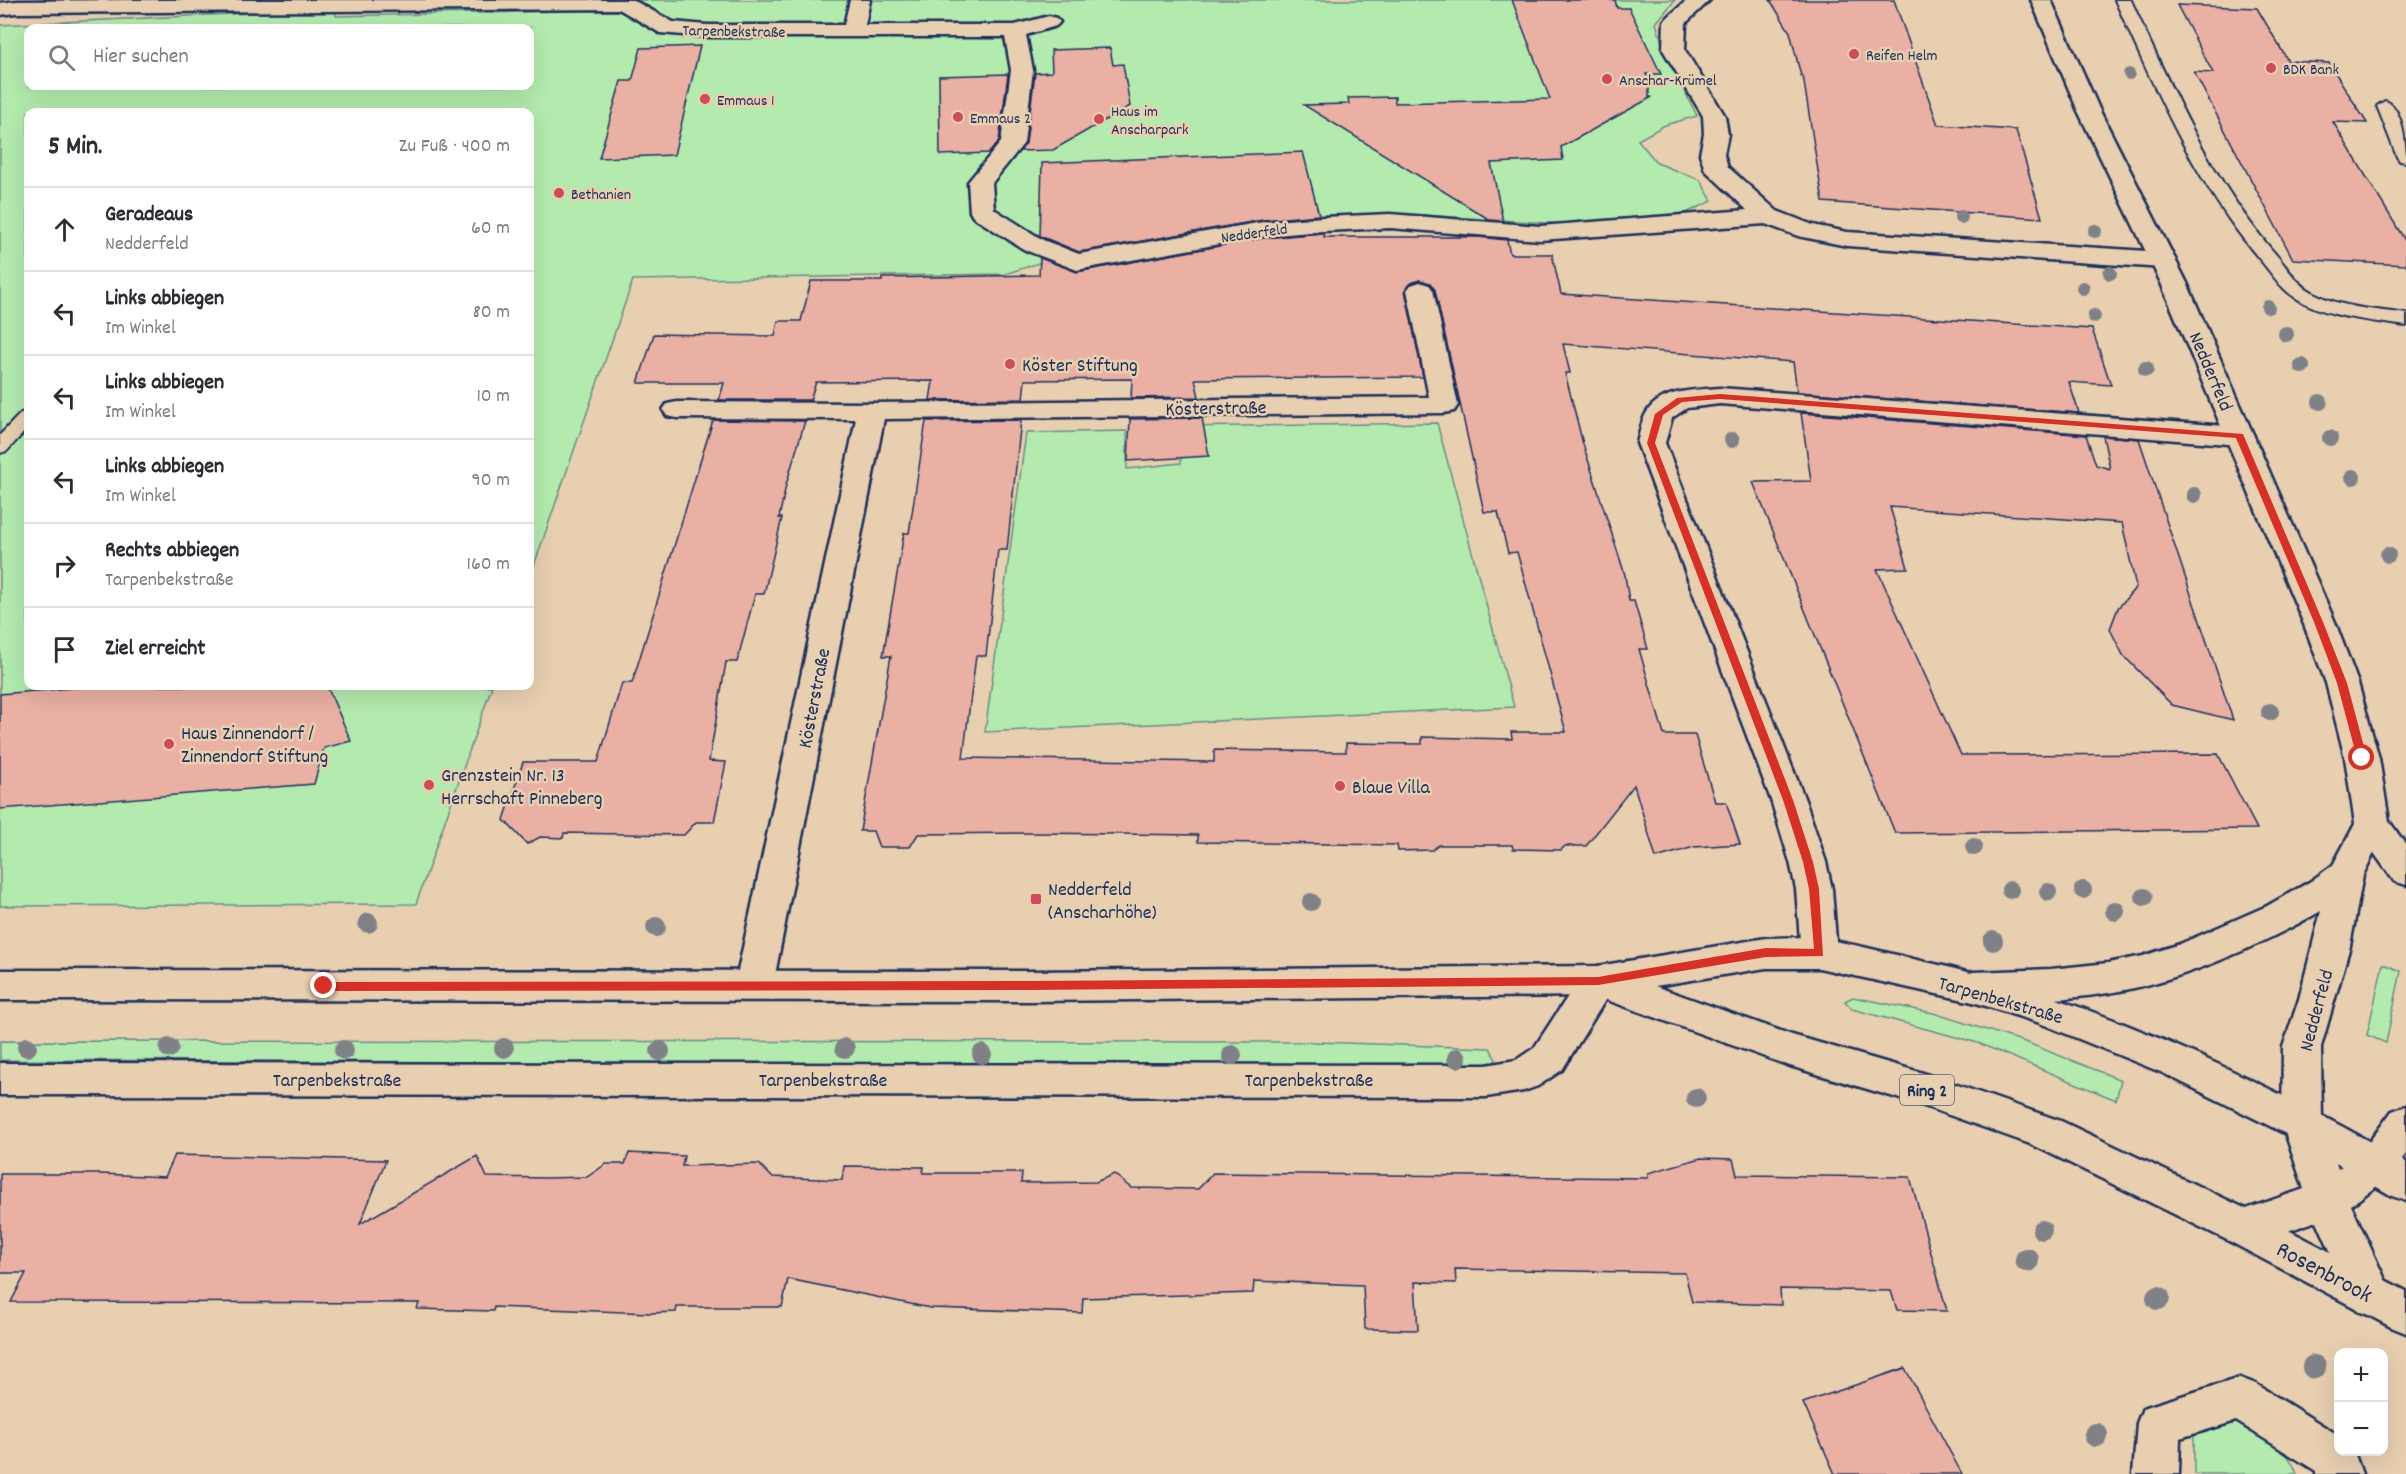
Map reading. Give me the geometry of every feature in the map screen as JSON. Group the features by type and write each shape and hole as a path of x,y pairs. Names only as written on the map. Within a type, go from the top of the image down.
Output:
{"street":[{"path":"853,30 860,0"},
{"name":"Nedderfeld","path":"1700,0 1675,21 1674,50 1714,116 1716,134 1712,154 1718,170 1768,216 1807,231 1847,239 2163,260"},
{"name":"Nedderfeld","path":"2041,0 2090,111 2163,260 2319,622 2342,683 2362,758 2372,824 2406,871"},
{"name":"Tarpenbekstraße","path":"11,5 623,3 668,28 717,31 1014,31"},
{"path":"1014,31 1049,22"},
{"name":"Nedderfeld","path":"1014,31 1022,70 1012,143 980,182 982,212 1034,245 1077,262 1263,229 1323,224 1390,221 1540,233 1768,216"},
{"name":"Kösterstraße","path":"677,410 872,411 1444,405 1420,290"},
{"path":"1819,953 1814,889 1808,862 1788,800 1651,443 1659,414 1680,400 1720,396 2240,436"},
{"name":"Kösterstraße","path":"754,985 872,411"},
{"name":"Nedderfeld","path":"2372,824 2345,874 2318,999 2302,1047 2302,1124 2328,1199 2389,1305"},
{"path":"1973,987 2038,986 2129,974 2221,943 2305,904 2324,893 2345,874"},
{"name":"Tarpenbekstraße","path":"0,985 1042,986 1598,981 1766,953 1819,953 1973,987 2047,1010 2120,1038 2177,1062 2302,1124 2391,1174"},
{"name":"Tarpenbekstraße","path":"0,1079 1203,1078 1486,1081 1524,1075 1548,1059 1598,981"},
{"name":"Tarpenbekstraße","path":"1598,981 1790,1050 1923,1089 2047,1133 2244,1228"},
{"path":"2244,1228 2391,1174 2406,1123"},
{"name":"Rosenbrook","path":"2244,1228 2389,1305"},
{"path":"2156,1474 2159,1423 2240,1399 2334,1457 2339,1474"}],"lane":[{"path":"2123,0 2159,80 2220,193 2259,249 2302,295 2332,308 2406,320"},
{"path":"2385,106 2406,157"},
{"path":"0,447 24,421"}],"green space":[{"path":"642,0 1675,0 1656,23 1664,50 1697,116 1665,125 1638,140 1657,163 1700,180 1712,201 1686,213 1581,225 1420,215 1349,215 1305,216 1176,236 1127,234 1005,274 633,280 534,565 534,108 24,108 24,690 491,690 416,904 0,906 0,25 334,9 336,16 617,10"},
{"path":"1437,423 1514,707 985,732 1026,433 1127,431 1127,469 1181,463 1179,427"},
{"path":"2383,964 2401,971 2386,1043 2367,1035"},
{"path":"1853,997 1933,1013 2025,1042 2121,1080 2116,1100 1978,1043 1852,1009 1845,1001"},
{"path":"0,1041 1315,1042 1490,1048 1496,1060 1488,1069 1312,1065 0,1060"},
{"path":"2229,1415 2270,1438 2286,1453 2297,1474 2194,1474 2194,1420"}],"building":[{"path":"1512,0 1615,0 1617,8 1629,8 1661,74 1646,74 1649,81 1649,97 1652,97 1561,147 1563,160 1491,163 1503,221 1490,220 1304,105 1349,104 1348,98 1395,97 1395,103 1550,99"},
{"path":"1770,0 1894,0 1938,125 2016,130 2042,218 1823,202 1803,76 1801,76 1790,32"},
{"path":"2177,5 2257,8 2288,61 2329,63 2367,123 2333,122 2406,242 2406,265 2293,259 2194,72 2213,73"},
{"name":"Emmaus 1","path":"700,46 674,155 599,158 621,81 632,81 641,48"},
{"path":"1110,48 1113,65 1123,64 1130,106 1053,150 1020,151 1026,143 1035,73 1052,72 1051,50"},
{"path":"1008,74 999,141 989,153 940,155 939,76"},
{"name":"Haus im Anscharpark","path":"1303,152 1319,215 1263,220 1079,252 1040,236 1042,163"},
{"path":"1323,233 1324,237 1478,237 1507,240 1510,254 1552,254 1561,294 2092,329 2111,385 2069,382 2079,413 1797,392 1793,362 1563,344 1570,373 1565,373 1583,444 1625,575 1629,601 1634,601 1648,649 1639,649 1664,735 1695,735 1715,802 1726,802 1740,844 1694,847 1656,858 1634,785 1586,846 1565,846 1561,850 1513,849 1512,845 1439,845 1432,850 1398,851 1397,845 1198,842 1198,835 1038,833 918,834 910,847 879,847 873,831 860,831 891,656 883,656 904,533 909,533 926,421 1021,420 1007,550 998,550 986,656 976,656 963,758 1214,762 1214,750 1346,752 1346,743 1422,744 1422,737 1512,739 1511,732 1566,732 1517,552 1508,553 1498,512 1484,512 1435,290 1430,283 1419,280 1409,284 1405,290 1423,377 1195,379 1199,397 1131,398 1132,379 1025,380 1023,399 930,400 933,381 816,382 810,400 719,400 724,383 638,383 654,334 775,336 778,321 801,321 811,281 882,281 882,278 1039,275 1040,258 1077,272 1263,238"},
{"path":"1801,413 2086,435 2096,465 2110,469 2103,436 2139,439 2233,720 2172,705 2123,655 2110,629 2118,608 2136,587 2122,523 1890,507 1908,568 1877,569 1961,755 2218,754 2257,829 1895,833 1753,482 1811,481"},
{"path":"1202,418 1209,456 1128,461 1130,419"},
{"path":"713,420 805,421 786,485 779,518 782,518 764,594 755,594 737,662 726,662 709,761 726,762 714,822 696,822 684,835 564,833 563,838 540,837 527,844 504,820 523,762 598,762 622,683 632,683"},
{"name":"Haus Zinnendorf / Zinnendorf Stiftung","path":"47,690 329,690 351,741 324,748 314,784 0,809 0,694"},
{"path":"629,1153 684,1156 682,1166 759,1164 772,1177 842,1180 844,1166 924,1167 923,1173 1022,1173 1021,1183 1096,1182 1114,1174 1131,1188 1198,1189 1213,1173 1648,1178 1648,1173 1701,1158 1733,1159 1737,1175 1910,1177 1947,1311 1897,1310 1891,1291 1780,1289 1781,1305 1692,1302 1685,1273 1455,1269 1456,1283 1415,1282 1418,1330 1365,1329 1363,1285 1254,1281 1253,1293 1083,1298 1082,1313 930,1308 788,1279 782,1307 677,1307 676,1312 650,1313 494,1307 493,1311 417,1309 419,1303 11,1302 26,1273 0,1273 0,1174 102,1174 165,1177 175,1155 386,1160 360,1224 477,1156 487,1177 547,1178 587,1177 606,1164 625,1164"},
{"path":"1905,1368 1962,1474 1835,1474 1803,1403"}],"place":[{"name":"Reifen Helm","path":"1854,54"},
{"name":"BDK Bank","path":"2271,68"},
{"name":"Anschar-Krümel","path":"1607,79"},
{"name":"Emmaus 1","path":"705,99"},
{"name":"Emmaus 2","path":"958,117"},
{"name":"Haus im Anscharpark","path":"1099,119"},
{"name":"Bethanien","path":"559,193"},
{"name":"Köster Stiftung","path":"1010,364"},
{"name":"Haus Zinnendorf / Zinnendorf Stiftung","path":"169,744"},
{"name":"Grenzstein Nr. 13 Herrschaft Pinneberg","path":"429,785"},
{"name":"Blaue Villa","path":"1340,786"},
{"name":"Nedderfeld (Anscharhöhe)","path":"1036,899"}],"route":[{"path":"324,986 1031,986 1598,981 1766,953 1819,953 1814,889 1808,862 1788,800 1651,443 1659,414 1680,400 1720,396 2240,436 2319,622 2342,683 2362,758"}]}
